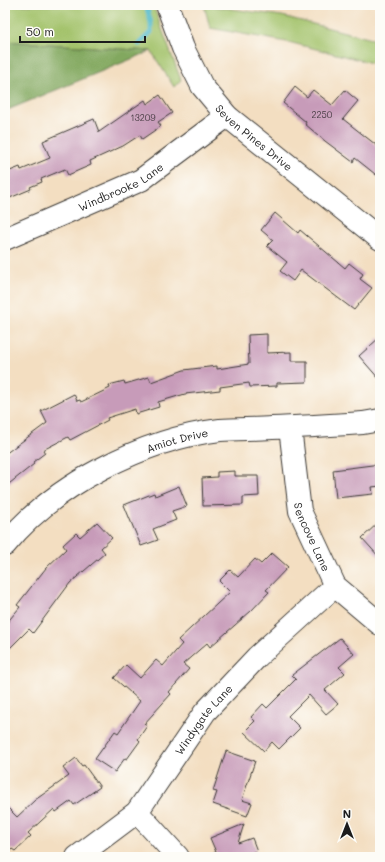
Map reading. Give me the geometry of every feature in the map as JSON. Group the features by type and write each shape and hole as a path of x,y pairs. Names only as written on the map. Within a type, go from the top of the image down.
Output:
{"street":[{"name":"Seven Pines Drive","path":"169,12 183,48 202,86 226,116 380,239"},
{"name":"Windbrooke Lane","path":"5,239 141,180 226,116"},
{"name":"Amiot Drive","path":"5,545 19,527 75,484 124,457 170,441 220,430 363,424 380,420"},
{"name":"Sencove Lane","path":"290,428 300,511 335,586 380,624"},
{"name":"Windygate Lane","path":"77,857 137,812 205,712 257,657 335,586"},
{"path":"137,812 178,857"}],"green space":[{"path":"5,5 153,5 181,80 174,87 151,51 5,41"},
{"path":"204,5 282,16 380,41 380,65 292,43 210,28"},
{"path":"5,41 151,51 5,111"}],"building":[{"path":"295,87 307,97 313,90 332,105 345,90 358,101 343,119 380,148 380,178 355,158 353,162 325,141 305,124 306,122 283,103"},
{"path":"160,95 172,113 158,122 161,126 142,139 140,135 123,146 90,161 91,165 68,175 65,169 41,179 42,182 30,187 31,189 5,200 5,173 20,167 21,170 50,158 43,141 94,119 99,132 145,100 147,104"},
{"path":"275,213 298,233 300,230 345,268 349,263 363,274 360,279 372,288 354,310 301,270 293,281 280,271 287,262 267,246 273,240 261,230"},
{"path":"267,334 267,353 291,352 291,361 307,361 307,382 277,383 277,386 250,387 249,383 220,387 220,390 185,394 158,402 159,407 136,414 135,409 107,418 108,420 70,440 68,437 43,450 45,453 33,462 34,464 5,487 5,454 47,423 41,411 74,394 77,401 80,400 81,402 110,388 109,385 124,381 125,384 149,377 151,382 184,370 217,366 217,369 249,364 248,335"},
{"path":"380,337 380,380 359,356"},
{"path":"380,464 380,486 372,487 373,494 336,498 333,470"},
{"path":"235,471 235,476 258,476 259,496 243,497 243,505 203,506 202,478 217,477 217,472"},
{"path":"179,486 187,506 172,511 176,520 153,529 158,540 141,546 124,505 154,493 155,496"},
{"path":"380,521 380,558 362,538"},
{"path":"97,522 112,538 101,548 105,553 70,583 33,633 29,629 5,653 5,625 20,607 17,605 46,568 66,549 63,545 76,533 80,537"},
{"path":"272,553 288,567 266,590 269,592 251,611 210,647 207,643 183,664 189,669 169,692 171,694 144,724 147,726 138,739 140,741 127,759 125,758 115,772 95,759 115,731 118,733 140,701 114,678 126,665 140,678 156,660 163,666 182,644 178,640 230,592 219,581 230,570 238,577 255,559 261,564"},
{"path":"340,638 354,654 339,667 345,673 325,690 338,704 326,714 309,695 288,716 300,728 279,749 272,742 264,751 244,732 255,721 251,717 263,704 267,708 296,679 292,675"},
{"path":"226,751 255,761 242,800 252,803 247,816 213,804 217,792 213,791"},
{"path":"76,758 82,766 84,765 100,787 74,805 71,801 56,812 54,809 28,833 31,836 15,851 12,849 5,855 5,805 17,817 35,800 69,776 63,768"},
{"path":"244,824 238,843 252,838 257,851 250,853 252,857 206,857 216,852 210,838"}],"waterway":[{"path":"139,44 151,32 151,23 146,5"}]}
